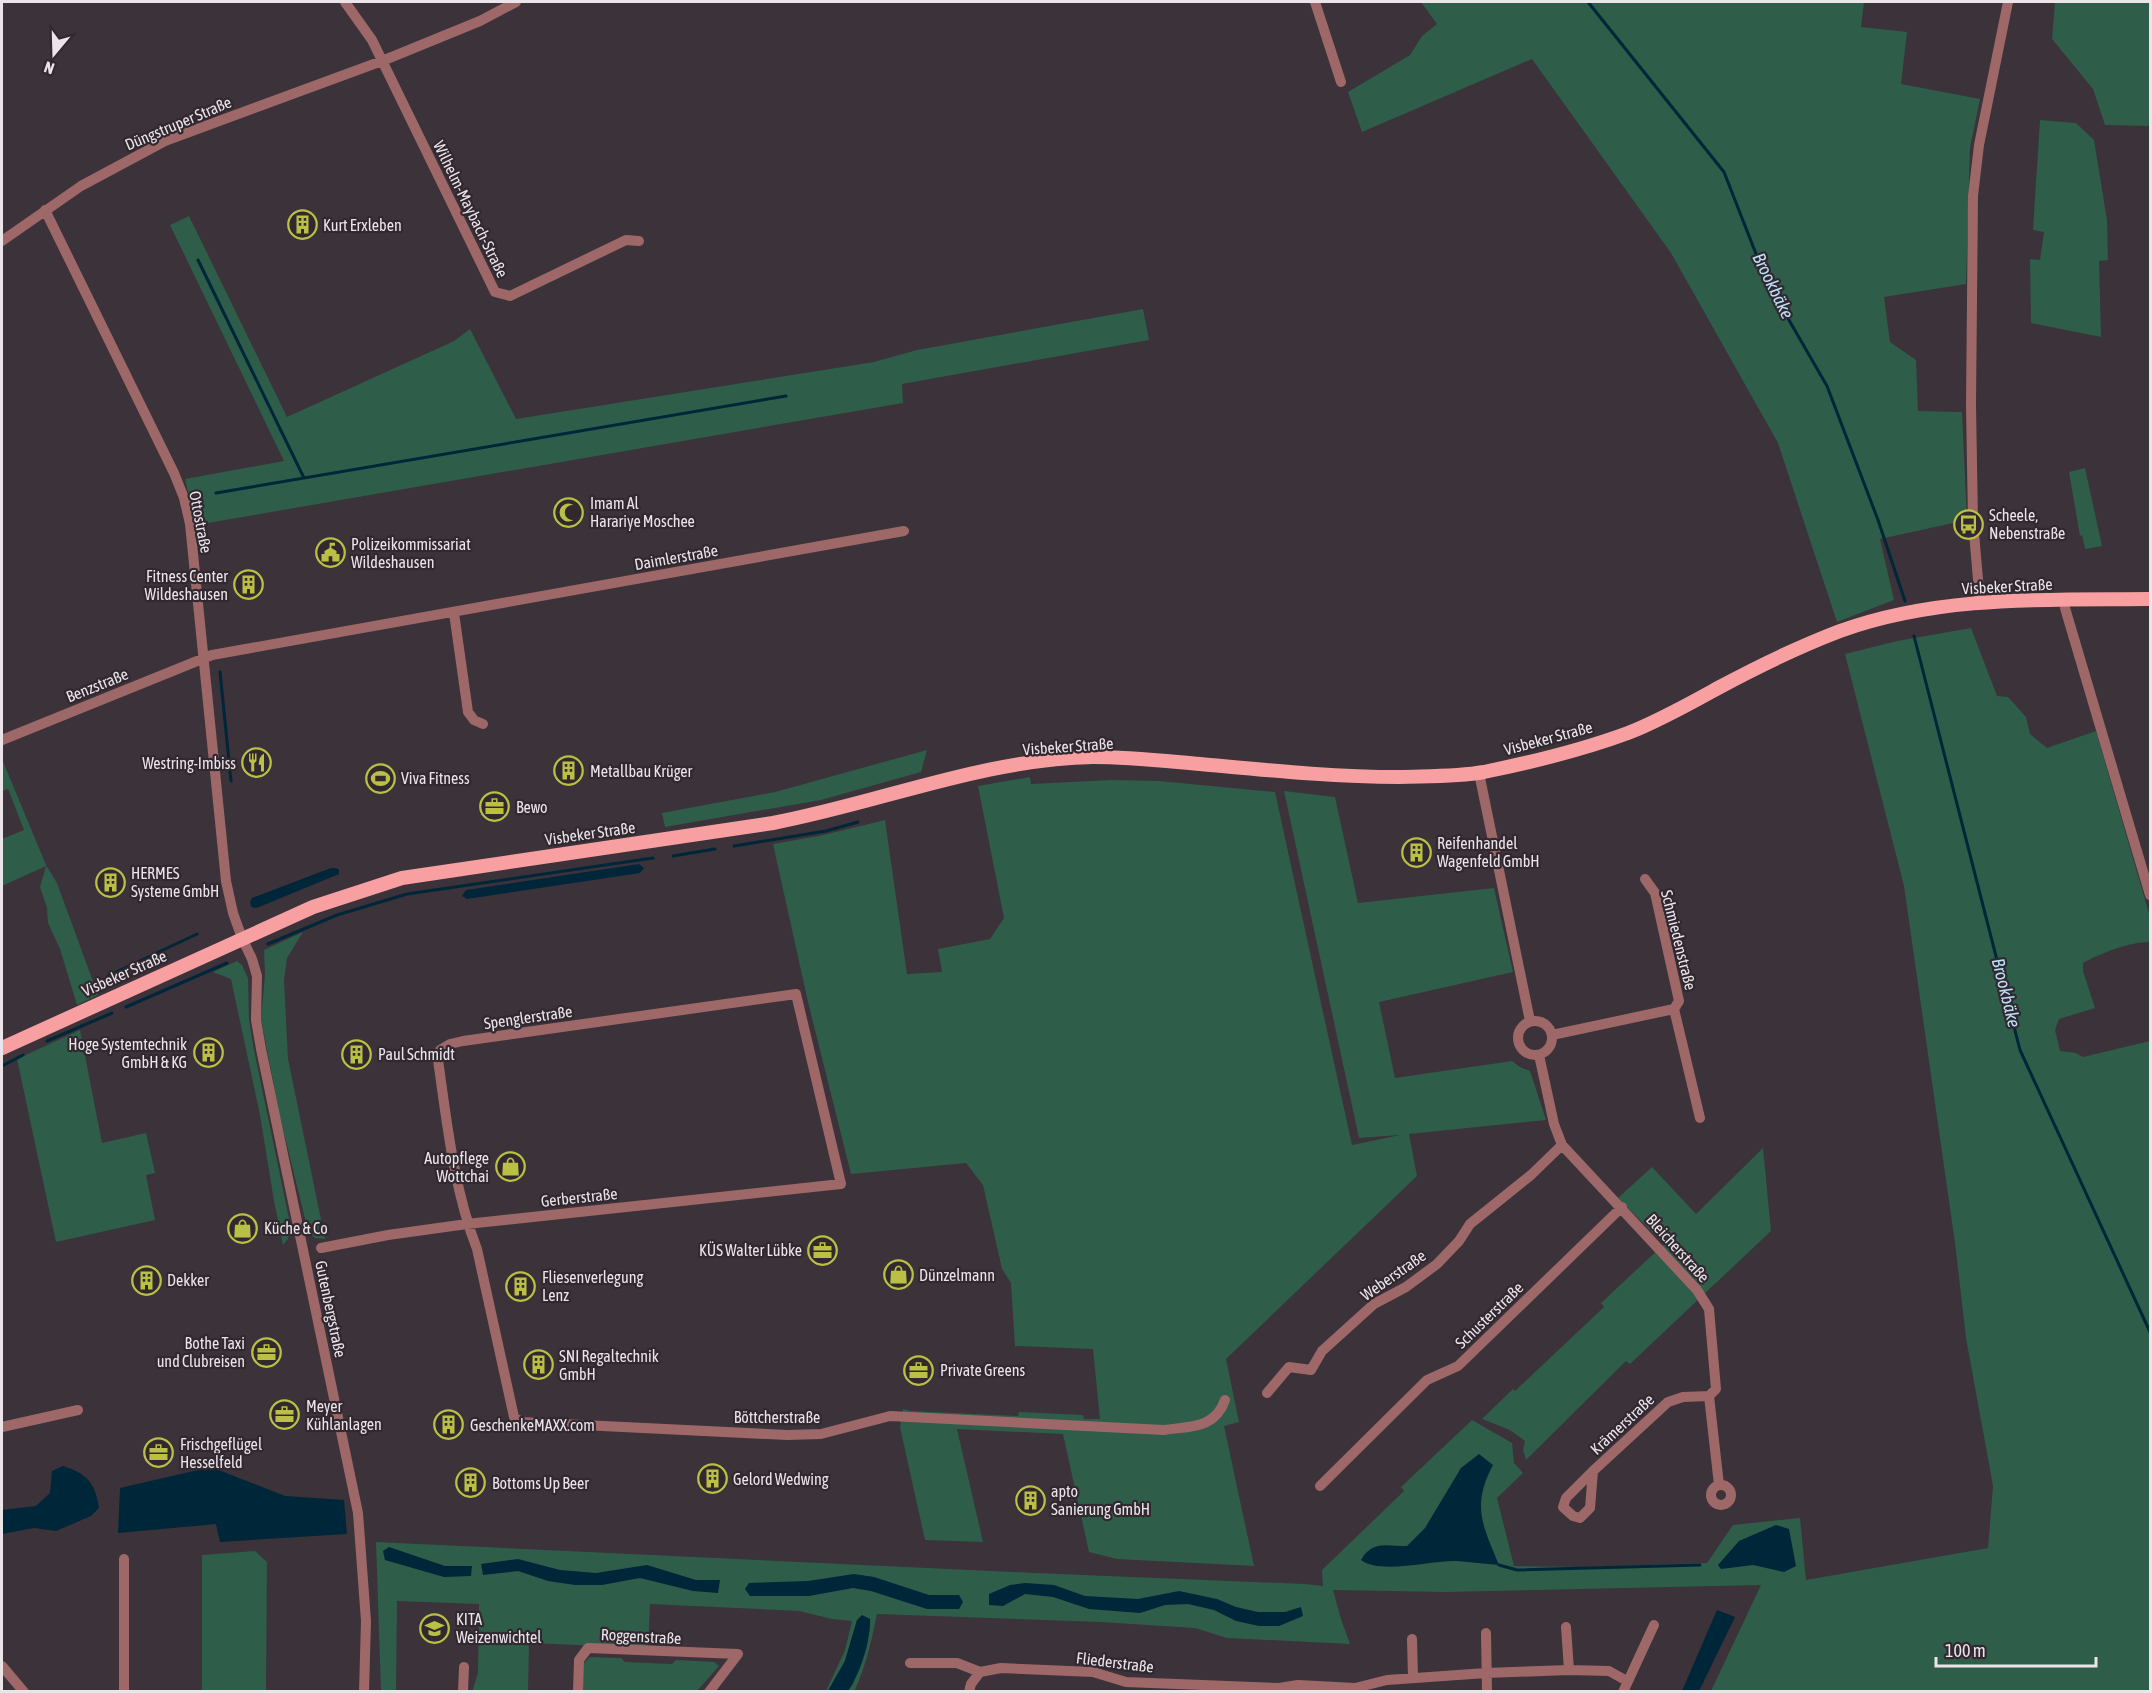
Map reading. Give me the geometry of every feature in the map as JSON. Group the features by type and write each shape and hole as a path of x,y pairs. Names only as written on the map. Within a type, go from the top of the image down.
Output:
{"main road":[{"name":"Visbeker Straße","path":"2,1047 313,907 402,878 773,823 828,812 973,774 1047,761 1093,757 1386,777 1479,773 1547,759 1630,732 1791,652 1842,631 1895,615 1980,602 2151,599"}],"street":[{"path":"345,2 372,39 382,61"},
{"name":"Düngstruper Straße","path":"2,241 81,186 165,141 382,61 480,21 516,2"},
{"path":"1315,2 1341,82"},
{"path":"1980,602 1973,522 1971,405 1973,196 1979,145 2007,2"},
{"name":"Wilhelm-Maybach-Straße","path":"382,61 495,292 510,297 626,240 639,241"},
{"name":"Ottostraße","path":"45,210 174,473 184,498 190,524 226,880 242,938"},
{"name":"Daimlerstraße","path":"204,657 904,531"},
{"path":"2064,599 2096,715 2151,895"},
{"path":"454,613 468,712 474,720 483,724"},
{"name":"Benzstraße","path":"2,740 204,657"},
{"path":"1479,773 1530,1022"},
{"name":"Schmiedenstraße","path":"1645,879 1655,893 1679,1001 1674,1009 1700,1118"},
{"name":"Gutenbergstraße","path":"242,938 257,976 256,1020 261,1049 358,1514 366,1621 364,1692"},
{"name":"Gerberstraße","path":"321,1248 392,1234 467,1224 841,1184 796,994"},
{"name":"Spenglerstraße","path":"467,1224 444,1099 438,1060 440,1050 450,1044 463,1041 796,994"},
{"name":"Schmiedenstraße","path":"1551,1035 1674,1009"},
{"path":"1536,1021 1546,1025 1551,1035 1551,1045 1539,1055 1523,1051 1518,1042 1521,1027 1530,1022 1536,1021"},
{"name":"Bleicherstraße","path":"1539,1055 1554,1124 1562,1145 1697,1290 1709,1309 1716,1389 1709,1396 1719,1485"},
{"name":"Weberstraße","path":"1267,1393 1289,1367 1311,1370 1322,1351 1374,1304 1406,1287 1437,1264 1459,1241 1470,1224 1531,1175 1562,1145"},
{"name":"Schusterstraße","path":"1320,1486 1427,1380 1458,1366 1622,1207"},
{"name":"Böttcherstraße","path":"467,1224 477,1249 514,1417 521,1422 787,1435 821,1434 890,1416 1164,1430 1213,1420 1221,1413 1225,1400"},
{"name":"Krämerstraße","path":"1593,1471 1668,1402 1683,1396 1709,1396"},
{"path":"2,1427 78,1410"},
{"path":"124,1559 124,1692"},
{"path":"1623,1692 1654,1625"},
{"path":"1566,1627 1569,1670"},
{"path":"1486,1632 1487,1692"},
{"path":"1412,1639 1413,1678"},
{"name":"Roggenstraße","path":"578,1692 579,1660 588,1648 738,1654 709,1692"},
{"path":"910,1663 957,1663 980,1672 971,1684 969,1692"},
{"path":"2,1666 24,1692"},
{"path":"463,1692 464,1666"},
{"name":"Fliederstraße","path":"980,1672 1000,1668 1093,1672 1126,1682 1182,1688 1279,1690 1298,1685 1355,1689 1387,1680 1569,1670 1609,1671 1627,1680"}],"green space":[{"path":"1421,2 1864,2 1861,27 1907,32 1901,84 1980,99 1970,148 1966,284 1884,297 1890,342 1916,360 1918,411 1962,412 1967,520 1880,539 1894,600 1837,622 1778,443 1671,253 1532,59 1362,132 1348,92 1410,55 1422,36 1437,24"},
{"path":"2055,2 2150,2 2150,126 2105,125 2093,89 2052,39"},
{"path":"2040,120 2076,123 2094,140 2107,220 2108,260 2099,261 2101,337 2031,323 2030,259 2040,260 2044,232 2033,230"},
{"path":"189,216 287,417 454,341 470,329 516,419 874,362 917,350 1143,309 1149,340 902,384 903,403 196,525 185,479 284,461 170,225"},
{"path":"2085,468 2102,546 2085,549 2082,535 2080,536 2069,472"},
{"path":"1971,628 1997,696 2008,697 2026,717 2030,734 2047,748 2096,731 2150,917 2150,942 2116,949 2083,963 2083,971 2095,1008 2059,1019 2055,1030 2060,1051 2076,1053 2083,1057 2150,1041 2150,1691 1711,1691 1761,1585 1446,1592 1333,1590 1350,1644 1227,1638 1195,1628 1100,1622 877,1614 871,1644 854,1692 848,1691 854,1682 857,1620 845,1661 826,1691 845,1650 852,1621 799,1611 650,1604 648,1648 529,1643 528,1691 472,1692 478,1673 479,1604 397,1601 396,1691 381,1691 376,1542 1323,1586 1322,1570 1404,1491 1401,1487 1472,1420 1512,1443 1514,1463 1523,1473 1497,1498 1514,1566 1580,1567 1707,1563 1733,1525 1800,1518 1806,1580 1988,1548 1993,1486 1966,1338 1955,1243 1904,886 1845,654 1897,641"},
{"path":"927,750 921,772 821,800 665,827 662,813 775,792"},
{"path":"2,759 46,865 57,883 98,995 77,1005 60,949 48,923 47,908 40,887 46,866 2,886 2,839 24,830 8,789 2,791"},
{"path":"1030,777 1031,784 1111,780 1159,781 1275,792 1352,1145 1400,1135 1359,1138 1284,791 1335,797 1358,903 1494,888 1513,972 1379,1002 1395,1078 1512,1061 1530,1071 1546,1120 1409,1134 1417,1176 1226,1359 1239,1422 1224,1426 1254,1566 1117,1559 1089,1552 1063,1434 957,1429 983,1542 925,1540 900,1427 903,1409 1018,1416 1019,1412 1083,1415 1084,1419 1100,1419 1093,1349 1015,1346 1011,1283 1002,1269 983,1185 966,1163 851,1174 808,1002 773,844 819,836 885,820 907,974 942,972 938,949 990,939 1004,918 978,786"},
{"path":"303,932 287,958 284,980 288,1059 325,1239 315,1238 308,1231 280,1117 261,1019 265,975 264,950"},
{"path":"237,961 242,965 248,978 249,1020 254,1050 291,1228 288,1239 283,1245 260,1115 231,979 213,972"},
{"path":"80,1030 102,1143 146,1133 155,1173 146,1175 155,1220 56,1242 17,1059"},
{"path":"1763,1148 1771,1231 1630,1364 1626,1361 1526,1460 1523,1450 1525,1441 1510,1430 1482,1419 1604,1307 1601,1303 1664,1244 1618,1198 1652,1167 1696,1214"},
{"path":"255,1551 267,1562 266,1691 202,1691 202,1555"},
{"path":"590,1657 621,1658 625,1662 672,1664 676,1660 714,1662 719,1666 697,1691 582,1692 583,1664"}],"water":[{"path":"639,864 644,868 640,873 467,899 462,896 466,890"},
{"path":"331,868 339,870 339,874 259,907 251,906 252,898"},
{"path":"1479,1454 1493,1465 1482,1492 1481,1504 1484,1527 1499,1565 1446,1561 1393,1567 1370,1564 1361,1560 1370,1549 1375,1547 1407,1546 1425,1528 1461,1468"},
{"path":"63,1466 78,1472 88,1480 95,1492 99,1508 91,1516 56,1531 34,1528 2,1534 2,1510 36,1506 50,1493 52,1471"},
{"path":"211,1467 285,1496 344,1500 347,1534 220,1542 216,1524 118,1533 120,1488"},
{"path":"1776,1525 1789,1529 1796,1566 1784,1572 1753,1565 1721,1569 1718,1565 1739,1541"},
{"path":"389,1547 445,1566 472,1566 471,1576 444,1577 385,1560 383,1551"},
{"path":"518,1559 560,1570 596,1573 647,1565 696,1580 720,1580 718,1593 693,1591 640,1578 602,1585 575,1585 548,1581 518,1571 483,1575 481,1564"},
{"path":"854,1574 874,1577 929,1595 959,1595 963,1602 959,1609 927,1609 871,1591 853,1588 809,1596 750,1596 745,1589 749,1583 808,1581"},
{"path":"1025,1583 1054,1585 1085,1596 1138,1599 1179,1591 1217,1599 1236,1607 1258,1612 1285,1612 1301,1607 1303,1616 1279,1626 1259,1626 1236,1621 1214,1610 1188,1604 1165,1605 1140,1613 1089,1609 1053,1597 1025,1594 1003,1606 989,1605 989,1594 1010,1585"},
{"path":"1717,1610 1735,1617 1699,1691 1682,1691"},
{"path":"862,1615 870,1619 870,1627 867,1647 857,1676 848,1691 828,1691 845,1661 857,1620"}],"waterway":[{"name":"Brookbäke","path":"1588,2 1724,172 1767,282 1827,386 1878,520 1905,601"},
{"path":"198,260 304,478"},
{"path":"216,493 786,396"},
{"name":"Brookbäke","path":"1914,636 2020,1050 2150,1332"},
{"path":"220,672 231,781"},
{"path":"734,846 826,831 858,822"},
{"path":"673,856 715,849"},
{"path":"268,944 337,915 407,894 653,858"},
{"path":"108,976 197,934"},
{"path":"126,1007 227,963"},
{"path":"47,1041 112,1013"},
{"path":"2,1066 23,1055"},
{"path":"1499,1565 1517,1570 1700,1565"}],"place":[{"name":"Kurt Erxleben","path":"302,225"},
{"name":"Imam Al Harariye Moschee","path":"569,512"},
{"name":"Scheele, Nebenstraße","path":"1968,524"},
{"name":"Polizeikommissariat Wildeshausen","path":"330,553"},
{"name":"Fitness Center Wildeshausen","path":"249,585"},
{"name":"Westring-Imbiss","path":"257,763"},
{"name":"Metallbau Krüger","path":"569,771"},
{"name":"Viva Fitness","path":"380,778"},
{"name":"Bewo","path":"495,807"},
{"name":"Reifenhandel Wagenfeld GmbH","path":"1416,852"},
{"name":"HERMES Systeme GmbH","path":"110,882"},
{"name":"Hoge Systemtechnik GmbH & KG","path":"208,1053"},
{"name":"Paul Schmidt","path":"357,1054"},
{"name":"Autopflege Wottchai","path":"510,1167"},
{"name":"Küche & Co","path":"243,1228"},
{"name":"KÜS Walter Lübke","path":"823,1250"},
{"name":"Dünzelmann","path":"898,1275"},
{"name":"Dekker","path":"146,1280"},
{"name":"Fliesenverlegung Lenz","path":"521,1286"},
{"name":"Bothe Taxi und Clubreisen","path":"266,1352"},
{"name":"SNI Regaltechnik GmbH","path":"538,1365"},
{"name":"Private Greens","path":"919,1370"},
{"name":"Meyer Kühlanlagen","path":"285,1415"},
{"name":"GeschenkeMAXX.com","path":"449,1425"},
{"name":"Frischgeflügel Hesselfeld","path":"159,1453"},
{"name":"Gelord Wedwing","path":"712,1479"},
{"name":"Bottoms Up Beer","path":"471,1483"},
{"name":"apto Sanierung GmbH","path":"1030,1500"},
{"name":"KITA Weizenwichtel","path":"435,1628"}]}
